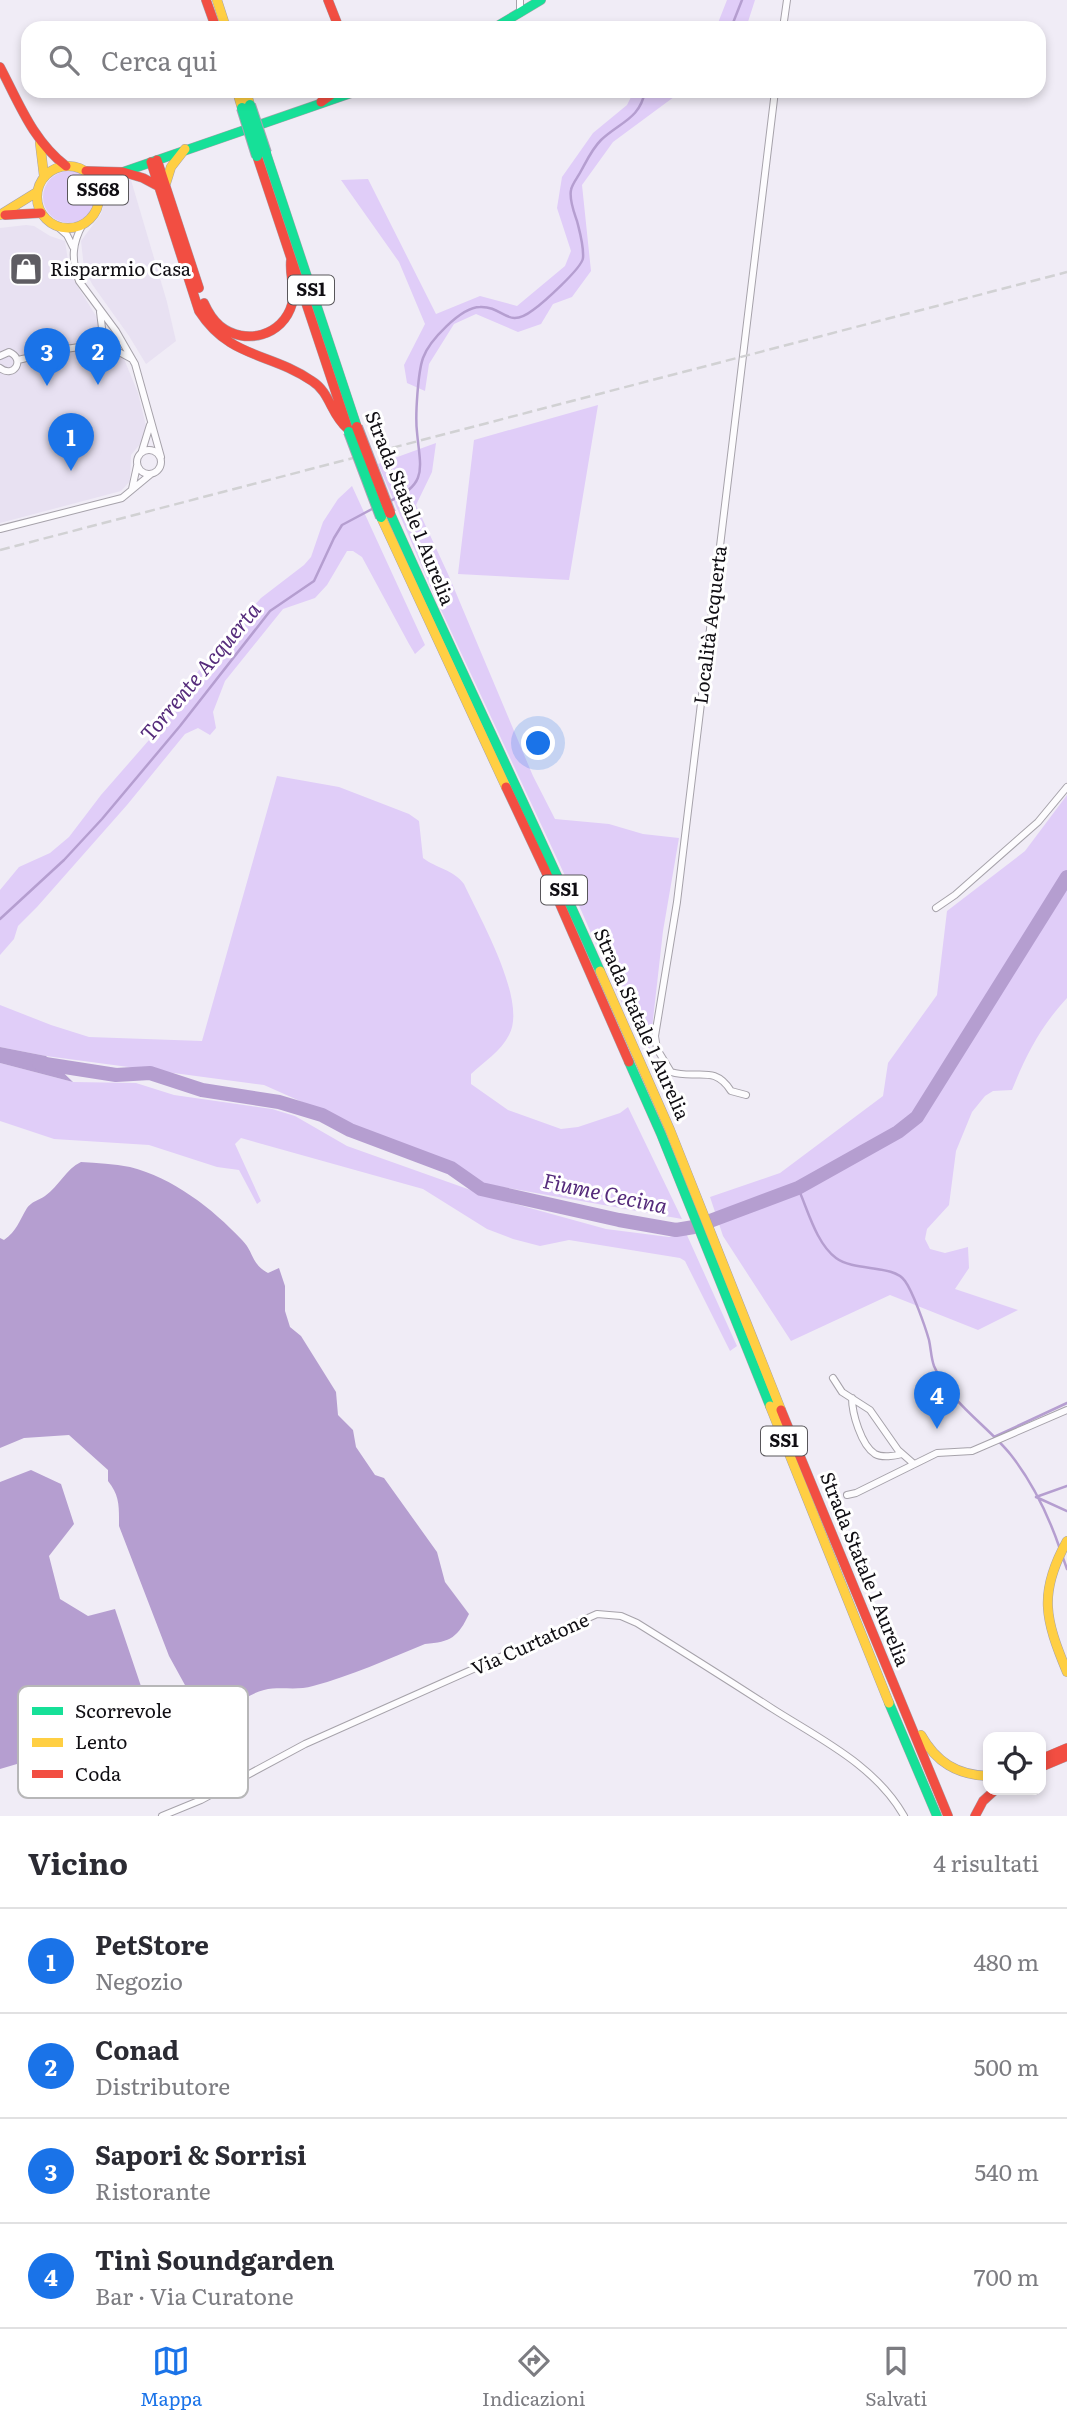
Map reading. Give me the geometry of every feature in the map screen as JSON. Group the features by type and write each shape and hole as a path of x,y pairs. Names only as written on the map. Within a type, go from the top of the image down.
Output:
{"main road":[{"path":"206,0 214,21"},
{"path":"217,0 224,21"},
{"path":"328,0 334,21"},
{"path":"506,21 541,0"},
{"path":"0,67 40,142 66,166"},
{"name":"Strada Statale 1 Aurelia","path":"241,98 246,106 291,260 351,429 386,515 665,1132 948,1816"},
{"name":"Strada Statale 1 Aurelia","path":"246,98 246,106"},
{"path":"321,102 326,98"},
{"name":"SS68","path":"123,172 107,184 96,210 83,224 71,228 58,227 41,214 37,204 37,192 44,176 54,169 66,166 99,173 123,172 334,98"},
{"path":"40,142 44,176"},
{"path":"162,184 171,167 186,149"},
{"name":"Strada Statale 1 Aurelia","path":"261,155 351,429"},
{"path":"154,161 199,311 209,328 228,344 290,369 316,383 328,397 336,419 351,429"},
{"name":"SS68","path":"85,170 97,185 99,198"},
{"path":"123,172 162,184"},
{"name":"SS1","path":"162,184 206,308 215,323 227,332 242,337 257,337 280,325 288,315 294,298 288,273 291,260"},
{"name":"SS68","path":"0,215 37,192"},
{"name":"SS68","path":"0,215 30,212 41,214"},
{"name":"Strada Statale 1 Aurelia","path":"725,1276 806,1496 937,1816"},
{"path":"1067,1541 1055,1561 1047,1589 1047,1614 1053,1639 1067,1672"},
{"path":"903,1711 912,1715 925,1744 939,1760 969,1774 983,1775"},
{"path":"1046,1757 1067,1748"},
{"path":"1046,1765 1067,1756"},
{"path":"975,1816 990,1795"}],"street":[{"path":"520,0 520,13"},
{"path":"784,21 787,0"},
{"name":"Località Acquerta","path":"746,1095 731,1091 724,1080 714,1075 684,1076 671,1072 657,1049 655,1036 678,890 774,98"},
{"path":"73,247 83,224"},
{"path":"0,530 122,498 161,467 161,457 139,374 132,359 79,281 73,247 67,235 58,227"},
{"path":"91,345 102,328 99,309"},
{"path":"18,360 91,345 113,348 132,359"},
{"path":"0,356 9,352 18,360 17,367 12,371 6,372 0,368"},
{"path":"131,491 137,463 150,432 150,416"},
{"path":"142,452 151,450 161,457"},
{"path":"137,463 142,471 151,474"},
{"path":"936,908 956,895 1038,822 1067,787"},
{"path":"833,1378 838,1387 870,1410 902,1454 914,1464"},
{"path":"852,1398 855,1422 870,1449 878,1455 902,1454"},
{"path":"847,1495 937,1453 972,1451 1067,1410"},
{"name":"Via Curtatone","path":"248,1774 304,1744 597,1614 621,1616 637,1623 834,1747 873,1776 904,1816"},
{"name":"Via Curtatone","path":"162,1816 205,1798"}],"shaded area":[{"path":"727,0 755,0 748,21 719,21"},
{"path":"630,98 673,98 613,142 582,185 591,271 572,297 553,304 541,324 518,332 476,314 454,324 429,364 425,391 407,383 404,365 425,324 399,262 341,180 368,179 436,314 480,296 517,306 565,266 571,251 557,208 562,177 593,133 627,105"},
{"path":"69,171 79,173 87,179 93,187 93,207 87,215 79,221 69,223 59,221 51,215 45,207 43,197 45,187 51,179 59,173"},
{"path":"131,180 176,341 146,364 92,284 84,268 81,241 101,214 107,192 121,181"},
{"path":"34,226 65,241 70,274 99,321 100,327 93,350 100,349 124,359 138,393 146,426 145,438 131,455 130,481 121,491 0,523 0,228"},
{"path":"598,405 569,580 458,574 474,440"},
{"path":"436,443 432,472 416,505 533,776 555,819 609,824 643,834 679,838 663,931 649,1055 617,993 434,595 378,464"},
{"path":"352,486 425,645 415,654 362,557 353,551 347,551 327,585 315,598 283,609 225,681 213,712 216,728 210,735 198,728 185,734 127,805 18,926 14,939 0,955 0,890 19,867 50,853 69,837 101,795 156,732 208,657 261,598 311,557 323,522 338,499"},
{"path":"277,776 339,787 409,814 419,821 423,858 455,875 464,884 499,959 512,1002 513,1020 506,1041 471,1074 471,1084 508,1110 561,1129 578,1127 620,1113 628,1107 682,1219 486,1184 264,1085 46,1056 0,1047 0,1005 89,1037 202,1041"},
{"path":"1067,795 1067,998 1035,1041 1012,1090 993,1091 985,1096 972,1112 956,1151 949,1205 927,1229 925,1239 930,1249 945,1253 968,1247 969,1268 955,1289 1018,1310 978,1330 890,1295 791,1341 723,1236 710,1197 780,1173 883,1096 888,1063 937,995 947,911 1025,851"},
{"path":"0,1047 46,1056 73,1082 0,1063"},
{"path":"0,1063 73,1082 136,1083 174,1095 272,1109 295,1116 347,1146 493,1198 606,1229 669,1237 686,1233 737,1346 730,1351 685,1261 680,1258 569,1240 540,1246 513,1239 487,1229 423,1189 241,1138 235,1144 261,1201 257,1204 239,1170 217,1167 149,1145 54,1139 0,1121"},
{"path":"81,1162 112,1164 146,1172 176,1186 230,1228 246,1244 255,1262 262,1269 268,1273 279,1268 285,1286 285,1311 290,1327 301,1336 336,1392 338,1415 353,1430 356,1447 375,1475 384,1478 437,1552 445,1582 469,1614 453,1637 425,1644 369,1667 307,1687 276,1688 248,1697 248,1686 186,1686 169,1656 119,1526 118,1502 108,1481 108,1470 69,1435 24,1438 0,1448 0,1238 4,1240 8,1237 29,1206 50,1192"},
{"path":"31,1470 61,1484 74,1524 49,1556 60,1599 88,1616 115,1609 141,1686 18,1686 18,1764 0,1769 0,1482"}],"waterway":[{"name":"Torrente Acquerta","path":"734,21 742,0"},
{"name":"Torrente Acquerta","path":"390,501 411,488 419,473 417,405 420,373 426,351 447,326 472,308 488,308 511,318 524,316 545,300 576,269 583,258 583,249 571,202 572,188 595,147 634,114 643,98"},
{"name":"Torrente Acquerta","path":"0,919 64,860 102,819 180,726 270,611 314,581 342,525 374,508"},
{"name":"Fiume Cecina","path":"39,1063 116,1075 150,1073 202,1090 279,1102 322,1115 350,1130 451,1168 481,1189 619,1220 676,1230 694,1227 798,1188 898,1132 917,1117 1067,877"},
{"path":"798,1188 813,1226 829,1252 844,1262 892,1272 905,1281 922,1318 933,1363 941,1379 949,1391 1019,1465 1039,1500 1060,1549"},
{"path":"994,1437 1067,1403"},
{"path":"1036,1497 1067,1486"},
{"path":"1036,1497 1067,1511"},
{"path":"1062,1555 1067,1569"}],"railway":[{"path":"0,550 1067,272"}],"traffic: fast":[{"path":"506,21 541,0"},
{"path":"99,198 107,184 123,172 337,98"},
{"path":"250,105 266,153"},
{"path":"242,108 257,156"},
{"path":"266,153 357,427"},
{"path":"349,432 381,517"},
{"path":"390,513 600,971"},
{"path":"629,1062 661,1134 770,1406"},
{"path":"889,1703 937,1816"}],"traffic: slow":[{"path":"217,0 224,21"},
{"path":"239,98 242,108"},
{"path":"248,98 250,105"},
{"path":"40,143 44,176"},
{"path":"166,183 171,167 185,149"},
{"path":"62,166 74,166 90,175 97,185 99,197 97,209 90,219 74,228 62,228 51,223 42,214 37,203 37,191 42,180 51,171 62,166"},
{"path":"0,215 37,192"},
{"path":"381,517 506,787"},
{"path":"600,971 670,1130 781,1410"},
{"path":"770,1406 889,1703"},
{"path":"1067,1541 1048,1591 1050,1621 1067,1672"},
{"path":"921,1735 933,1753 948,1765 957,1770 983,1776"}],"traffic: jam":[{"path":"206,0 214,21"},
{"path":"328,0 336,21"},
{"path":"0,67 36,133 44,145 66,166"},
{"path":"321,102 326,98"},
{"path":"257,156 348,429"},
{"path":"157,160 199,288"},
{"path":"151,162 199,311 211,327 237,347 312,381 327,397 337,417 347,428"},
{"path":"86,171 123,172"},
{"path":"123,172 158,186"},
{"path":"5,215 41,213"},
{"path":"204,303 215,321 230,332 251,336 272,330 287,315 292,304 291,260"},
{"path":"357,427 390,513"},
{"path":"506,787 629,1062"},
{"path":"781,1410 948,1816"},
{"path":"1046,1757 1067,1748"},
{"path":"1046,1765 1067,1756"},
{"path":"975,1816 990,1795"}],"place":[{"name":"Risparmio Casa","path":"26,269"},
{"name":"Conad","path":"98,385"},
{"name":"Sapori & Sorrisi","path":"47,386"},
{"name":"PetStore","path":"71,471"},
{"name":"Tinì Soundgarden","path":"937,1429"}]}
